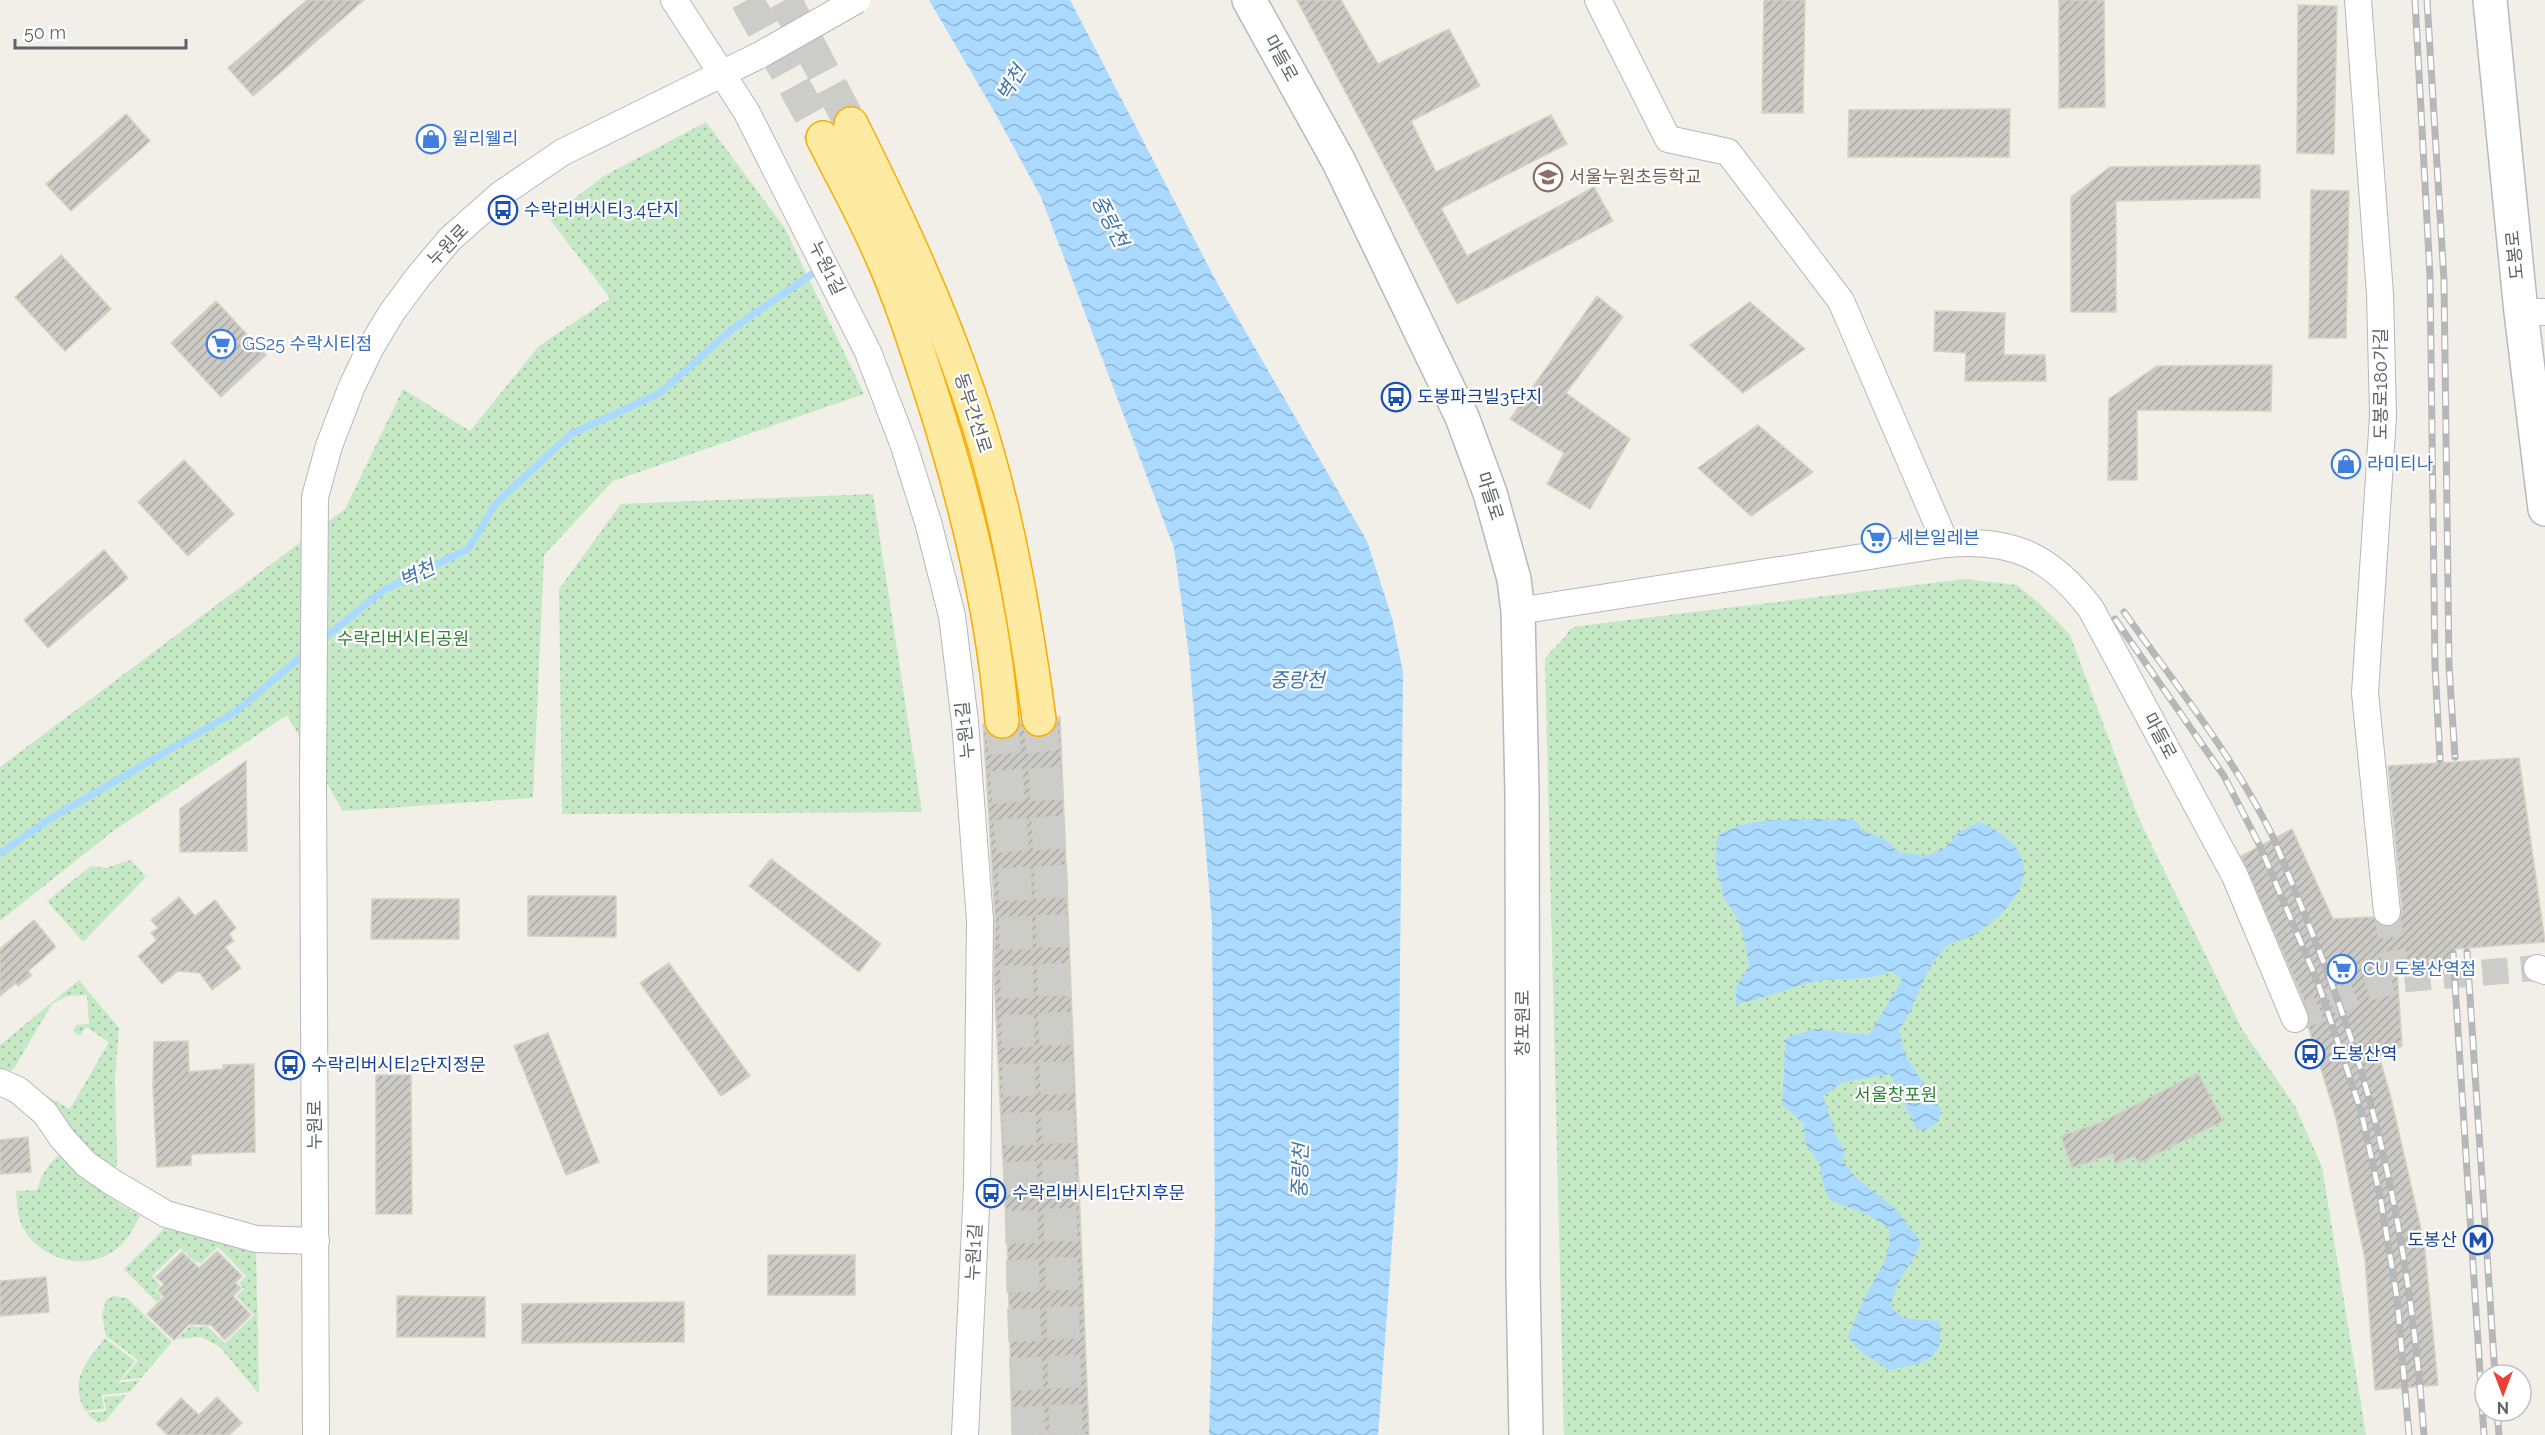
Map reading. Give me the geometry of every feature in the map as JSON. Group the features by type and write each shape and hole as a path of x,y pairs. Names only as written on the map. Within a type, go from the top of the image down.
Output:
{"highway":[{"name":"동부간선로","path":"1002,721 985,595 964,501 911,331 837,131 913,251 969,396 989,461 1010,550 1028,639 1039,719"}],"street":[{"name":"누원1길","path":"674,0 746,111 868,352 908,457 928,522 952,616 965,722 980,920 977,1187 965,1435"},
{"name":"누원로","path":"316,1435 313,780 315,497 339,418 371,347 411,286 450,239 501,194 563,152 722,75 857,0"},
{"name":"마들로","path":"1248,0 1339,162 1462,417 1490,493 1507,551 1518,611 1975,541 2011,547 2042,560 2078,592 2091,609 2235,876 2295,1019"},
{"path":"1598,0 1668,139 1728,152 1841,301 1946,544"},
{"name":"도봉로180가길","path":"2358,0 2380,294 2383,416 2366,693 2387,912"},
{"name":"도봉로","path":"2490,0 2533,312 2545,509"},
{"name":"창포원로","path":"1518,611 1522,794 1523,1277 1526,1435"},
{"path":"0,1082 18,1090 45,1113 62,1138 86,1164 166,1214 256,1239 316,1241"}],"green space":[{"name":"수락리버시티공원","path":"706,122 784,227 864,394 613,481 544,555 533,798 343,811 287,715 113,831 0,921 0,767 345,509 403,389 470,431 539,346 610,298 549,218 604,176"},
{"path":"873,494 922,812 562,814 559,589 621,504"},
{"name":"서울창포원","path":"1965,579 2017,585 2042,606 2070,635 2139,819 2242,1029 2295,1106 2322,1167 2366,1435 1564,1435 1545,659 1570,629 1579,626"},
{"path":"131,860 146,877 83,942 47,901 91,866 106,868"},
{"path":"79,980 119,1028 115,1079 117,1166 114,1168 82,1142 38,1091 70,1109 109,1042 86,1027 80,1036 73,1031 76,1025 89,1024 87,995 67,996 52,1004 13,1070 0,1073 0,1045"},
{"path":"59,1155 78,1173 140,1216 123,1243 103,1257 77,1261 52,1255 31,1239 21,1224 16,1191 37,1190 45,1171"},
{"path":"167,1226 256,1251 259,1394 220,1347 201,1337 177,1339 191,1325 207,1326 225,1343 254,1315 236,1296 244,1289 239,1283 246,1276 218,1247 201,1263 195,1262 181,1248 152,1276 160,1285 155,1290 162,1296 156,1302 124,1269"},
{"path":"113,1296 127,1298 172,1342 141,1378 122,1380 138,1360 106,1336 102,1315 106,1300"},
{"path":"105,1338 135,1361 118,1383 140,1380 130,1392 102,1395 104,1409 85,1411 80,1399 79,1380 86,1363"},
{"path":"127,1395 105,1421 98,1423 86,1413 106,1411 104,1397"}],"water":[{"name":"중랑천","path":"929,0 1070,0 1215,279 1367,541 1392,618 1403,672 1398,1163 1378,1435 1209,1435 1215,1225 1212,923 1189,655 1174,548 1041,197"},
{"path":"1854,819 1862,830 1886,840 1899,852 1926,856 1945,848 1958,833 1979,822 2001,834 2016,847 2023,862 2023,876 2018,892 2008,906 1994,921 1968,938 1949,945 1938,956 1899,1030 1905,1055 1941,1110 1938,1123 1925,1130 1917,1130 1890,1074 1843,1082 1823,1096 1836,1136 1845,1152 1842,1160 1857,1179 1894,1207 1921,1242 1899,1281 1891,1307 1903,1318 1939,1321 1941,1335 1939,1345 1930,1358 1890,1370 1861,1352 1848,1337 1864,1298 1884,1262 1889,1246 1889,1228 1867,1214 1831,1201 1826,1193 1819,1163 1805,1143 1804,1124 1782,1104 1786,1038 1815,1029 1869,1035 1902,980 1892,971 1872,977 1823,980 1736,1004 1736,987 1749,966 1746,945 1738,919 1724,898 1716,866 1717,836 1730,829 1764,821"}],"building":[{"path":"307,0 364,0 253,96 228,68"},
{"path":"1297,0 1341,0 1378,64 1449,29 1480,86 1411,121 1436,172 1551,115 1567,144 1441,208 1467,256 1594,187 1613,221 1457,304"},
{"path":"1764,0 1805,0 1803,113 1762,113"},
{"path":"2059,0 2104,0 2105,107 2059,108"},
{"path":"2298,5 2337,6 2334,154 2297,153"},
{"path":"2010,109 2009,157 1848,157 1849,110"},
{"path":"126,114 150,141 71,211 46,184"},
{"path":"2260,165 2260,198 2116,201 2116,312 2071,312 2071,197 2110,167"},
{"path":"2311,190 2349,191 2346,338 2309,338"},
{"path":"61,255 111,309 65,351 15,297"},
{"path":"1597,296 1623,317 1566,393 1630,439 1590,509 1547,484 1564,453 1510,419"},
{"path":"216,301 266,355 221,397 171,343"},
{"path":"1750,302 1805,349 1743,393 1690,345"},
{"path":"1935,311 2005,313 2004,355 2045,355 2046,381 1965,381 1966,353 1934,351"},
{"path":"2272,365 2271,411 2137,410 2137,480 2108,480 2109,399 2157,366"},
{"path":"1758,425 1813,472 1751,516 1698,468"},
{"path":"184,460 234,514 188,556 138,502"},
{"path":"104,550 128,578 48,648 24,620"},
{"path":"1060,717 1089,1435 1012,1435 1008,1265 994,976 995,919 983,723 987,732 995,738 1003,740 1012,736 1019,729 1020,721 1025,731 1033,737 1041,738 1051,733"},
{"path":"2519,758 2545,942 2454,949 2455,968 2397,970 2402,1046 2379,1056 2424,1242 2438,1385 2375,1390 2365,1259 2336,1118 2308,1026 2309,1013 2241,856 2292,829 2333,919 2373,917 2380,925 2389,927 2400,919 2402,910 2388,766"},
{"path":"246,761 247,851 180,852 180,809"},
{"path":"771,859 881,944 859,972 749,886"},
{"path":"528,896 616,896 616,937 528,936"},
{"path":"179,897 195,916 215,900 236,928 229,934 234,941 225,947 241,968 212,990 200,973 178,971 162,984 138,956 157,940 151,933 158,928 151,920"},
{"path":"372,899 459,899 459,939 371,939"},
{"path":"34,920 56,947 28,971 32,975 18,986 16,983 0,996 0,949"},
{"path":"669,963 750,1076 721,1096 640,983"},
{"path":"548,1033 599,1162 566,1175 514,1046"},
{"path":"188,1041 189,1072 223,1069 223,1065 254,1064 255,1152 191,1154 191,1165 157,1167 153,1086 154,1042"},
{"path":"2198,1073 2223,1121 2139,1163 2134,1156 2115,1164 2113,1154 2072,1168 2061,1136 2102,1122"},
{"path":"376,1075 411,1075 412,1214 376,1214"},
{"path":"28,1137 31,1172 0,1174 0,1140"},
{"path":"217,1251 242,1276 235,1283 241,1288 233,1296 251,1315 225,1340 211,1325 189,1324 174,1340 147,1314 164,1297 158,1290 164,1284 156,1277 182,1252 199,1268"},
{"path":"768,1255 855,1255 855,1295 768,1295"},
{"path":"46,1277 49,1312 0,1316 0,1281"},
{"path":"397,1296 485,1297 485,1337 397,1337"},
{"path":"684,1302 684,1342 522,1343 522,1304"},
{"path":"217,1397 242,1423 229,1435 168,1435 156,1424 181,1398 199,1415"}],"waterway":[{"name":"벽천","path":"321,641 382,591 468,549 496,503 571,434 660,393 732,329 812,274"},
{"name":"벽천","path":"0,853 53,817 235,712 308,651"}],"tunnel":[{"path":"747,0 823,138"},
{"path":"785,0 851,124"},
{"path":"1039,719 1044,756 1051,874 1066,1435"},
{"path":"1002,721 1015,880 1023,1296 1029,1435"},
{"path":"2387,912 2397,980"},
{"path":"2295,1019 2364,989 2397,980 2537,968"}],"railway":[{"path":"2415,0 2430,276 2435,666 2440,760"},
{"path":"2427,0 2444,280 2449,666 2455,757"},
{"path":"2124,612 2204,722 2258,809 2274,839 2337,998 2361,1071 2388,1173 2407,1278 2424,1435"},
{"path":"2115,619 2224,776 2260,846 2318,983 2361,1111 2381,1201 2397,1298 2409,1435"},
{"path":"2467,952 2494,1363"},
{"path":"2453,953 2484,1435"},
{"path":"2498,1423 2499,1435"}],"place":[{"name":"윌리웰리","path":"431,139"},
{"name":"서울누원초등학교","path":"1548,177"},
{"name":"수락리버시티3.4단지","path":"503,210"},
{"name":"GS25 수락시티점","path":"221,344"},
{"name":"도봉파크빌3단지","path":"1396,397"},
{"name":"라미티나","path":"2346,464"},
{"name":"세븐일레븐","path":"1876,538"},
{"name":"CU 도봉산역점","path":"2342,969"},
{"name":"도봉산역","path":"2310,1054"},
{"name":"수락리버시티2단지정문","path":"290,1065"},
{"name":"수락리버시티1단지후문","path":"991,1193"},
{"name":"도봉산","path":"2478,1240"}]}
